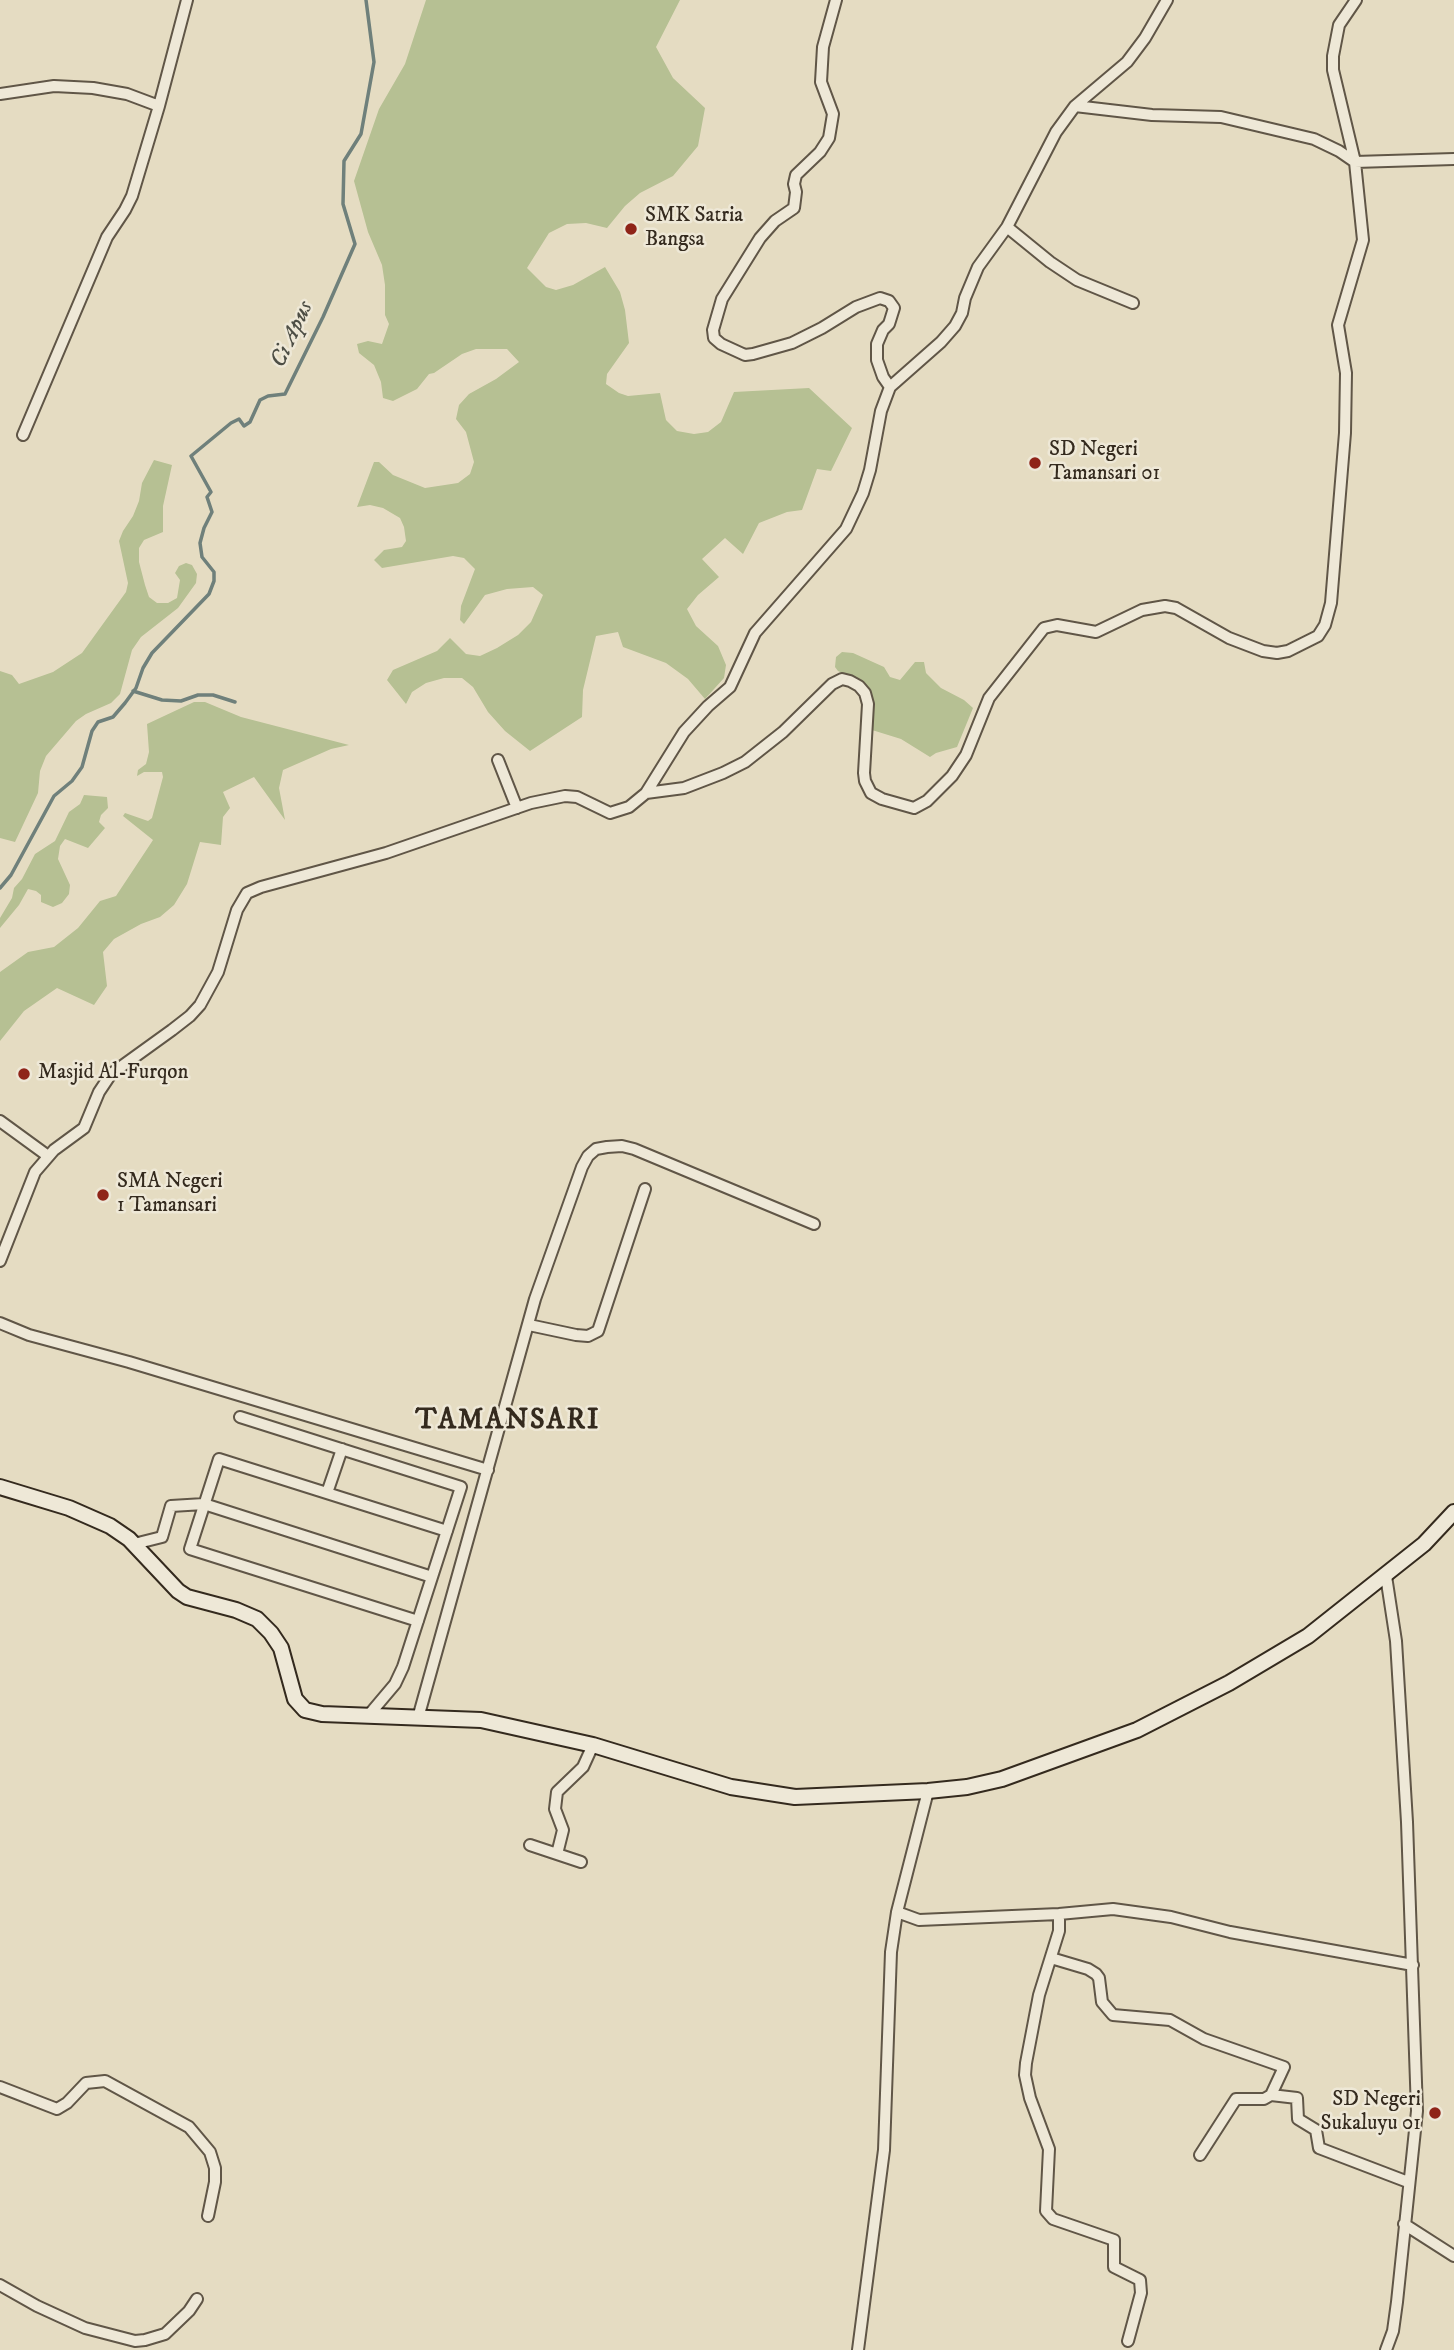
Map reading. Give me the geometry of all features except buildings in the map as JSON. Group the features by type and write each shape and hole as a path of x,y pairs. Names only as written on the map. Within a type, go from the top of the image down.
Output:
{"main road":[{"path":"0,1487 69,1508 110,1526 134,1544 178,1591 187,1597 247,1614 264,1625 281,1648 295,1699 300,1706 313,1713 481,1720 593,1745 731,1787 768,1794 830,1797 967,1787 1002,1779 1137,1730 1229,1683 1308,1636 1424,1544 1454,1512"}],"street":[{"path":"23,435 107,237 132,196 187,0"},
{"path":"836,0 823,47 821,82 833,114 829,138 820,152 796,175 793,184 796,192 794,208 775,221 760,238 722,299 713,330 714,338 745,355 754,354 792,343 856,307 880,298 889,301 894,308 889,324 877,344 877,360 890,387"},
{"path":"0,1261 5,1234 31,1180 48,1156 84,1128 99,1091 111,1074 195,1011 218,972 237,910 247,893 386,853 517,808 565,796 577,797 601,810 618,812 646,793 684,732 730,687 755,633 846,529 863,493 881,411 890,387 955,326 978,267 1007,227 1056,132 1075,106 1127,62 1145,38 1167,0"},
{"path":"646,793 684,788 745,762 783,732 832,684 842,679 859,686 865,693 868,704 864,773 871,793 881,799 914,808 942,789 960,765 989,698 1044,628 1057,625 1096,632 1142,610 1165,606 1175,608 1229,638 1263,651 1288,651 1318,636 1325,625 1331,603 1345,433 1346,373 1338,325 1363,240 1355,162 1333,69 1339,25 1356,0"},
{"path":"0,94 54,86 93,88 127,94 159,106"},
{"path":"1075,106 1152,115 1222,117 1314,139 1355,162 1454,159"},
{"path":"1007,227 1077,280 1133,303"},
{"path":"498,760 517,808"},
{"path":"0,1121 48,1156"},
{"path":"418,1718 535,1299 588,1156 596,1149 622,1146 634,1149 814,1224"},
{"path":"529,1325 576,1335 588,1336 598,1331 645,1189"},
{"path":"0,1323 29,1335 129,1362 488,1470"},
{"path":"240,1417 461,1487 403,1667 395,1684 368,1716"},
{"path":"327,1493 342,1449"},
{"path":"418,1621 190,1549 204,1504 219,1459 447,1531"},
{"path":"134,1544 162,1537 171,1506 204,1504 432,1577"},
{"path":"1386,1576 1396,1641 1413,1965 1417,2111 1398,2302 1393,2331 1386,2350"},
{"path":"557,1854 563,1827 555,1809 557,1792 583,1767 593,1745"},
{"path":"859,2350 884,2150 891,1952 897,1912 929,1791"},
{"path":"530,1845 581,1862"},
{"path":"897,1912 919,1920 1113,1909 1171,1917 1230,1932 1413,1965"},
{"path":"1059,1914 1059,1931 1039,1995 1026,2063 1030,2098 1049,2149 1046,2211 1053,2219 1114,2240 1114,2267 1139,2280 1141,2293 1128,2342"},
{"path":"1051,1958 1096,1974 1099,1978 1101,2002 1113,2014 1170,2021 1204,2039 1284,2067 1271,2095 1264,2099 1236,2099 1199,2155"},
{"path":"0,2087 57,2109 67,2103 86,2083 105,2081 189,2127 210,2152 215,2168 208,2216"},
{"path":"1271,2095 1297,2098 1298,2119 1316,2130 1321,2150 1408,2182"},
{"path":"1404,2224 1454,2256"},
{"path":"0,2285 85,2328 135,2341 164,2334 189,2311 197,2299"}],"green space":[{"path":"426,0 680,0 656,47 673,78 705,108 698,146 673,176 640,193 607,228 586,223 567,224 549,233 527,268 546,287 556,290 573,285 605,267 620,292 629,343 607,374 606,384 628,396 660,393 666,420 677,431 694,434 708,432 721,422 734,392 809,388 852,428 831,471 817,469 802,510 787,512 759,523 743,554 725,538 702,559 719,577 698,595 687,609 696,626 718,646 726,665 724,678 705,699 688,679 666,663 623,647 618,632 596,636 583,690 582,717 530,751 505,731 488,712 473,687 462,678 444,678 426,683 412,692 406,704 387,680 393,670 437,651 450,638 466,654 480,656 497,648 518,635 531,622 543,595 533,587 507,589 485,595 464,624 460,620 461,606 475,569 464,558 453,556 382,568 374,560 384,550 402,547 406,541 404,527 400,518 383,508 370,505 357,507 374,462 379,462 393,475 425,488 458,483 470,474 474,462 466,432 456,419 459,405 469,394 519,362 507,349 476,349 462,354 429,374 417,389 393,401 383,398 381,382 374,365 359,353 357,344 368,341 382,344 389,324 385,315 382,265 368,232 354,181 379,109 405,64"},
{"path":"154,460 172,465 163,506 163,532 144,540 139,548 139,562 149,597 157,603 168,603 177,598 180,580 175,573 179,566 186,563 192,565 197,574 196,583 178,608 141,637 132,650 120,694 111,703 76,721 46,756 40,771 38,793 15,842 0,838 0,671 12,675 19,684 53,672 82,653 126,592 128,583 119,541 133,516 142,483"},
{"path":"842,652 853,653 884,667 890,677 900,680 915,662 924,662 926,673 941,688 973,708 957,747 930,757 901,739 872,730 868,726 858,680 835,667 836,657"},
{"path":"194,702 205,702 241,717 349,745 331,749 283,770 279,788 285,820 254,777 223,792 230,808 223,817 221,845 200,842 187,884 174,905 160,917 114,939 103,952 107,986 94,1005 57,988 24,1011 0,1041 0,972 28,952 54,947 78,928 100,901 116,896 153,840 123,816 125,813 148,821 152,818 163,777 162,772 144,772 137,776 138,770 146,764 149,752 147,724"},
{"path":"84,795 107,797 108,808 101,815 99,822 105,828 88,848 65,839 60,846 58,859 70,885 69,894 62,903 53,907 41,902 41,895 36,891 28,889 0,928 0,918 12,898 14,888 35,854 55,841 69,812 80,804"}],"waterway":[{"name":"Ci Apus","path":"0,888 11,875 54,796 72,781 82,767 92,731 98,722 113,717 136,688 152,653 209,594 214,572 202,557 200,543 212,512 207,497 211,492 191,456 231,423 239,419 244,426 250,422 260,400 285,394 355,244 343,204 344,161 361,134 374,62 366,0"},
{"path":"133,691 162,700 181,701 198,695 213,695 235,702"}],"place":[{"name":"SMK Satria Bangsa","path":"631,229"},
{"name":"SD Negeri Tamansari 01","path":"1035,463"},
{"name":"Masjid Al-Furqon","path":"24,1074"},
{"name":"SMA Negeri 1 Tamansari","path":"103,1195"},
{"name":"SD Negeri Sukaluyu 01","path":"1435,2113"}],"district":[{"name":"TAMANSARI","path":"508,1422"}]}
